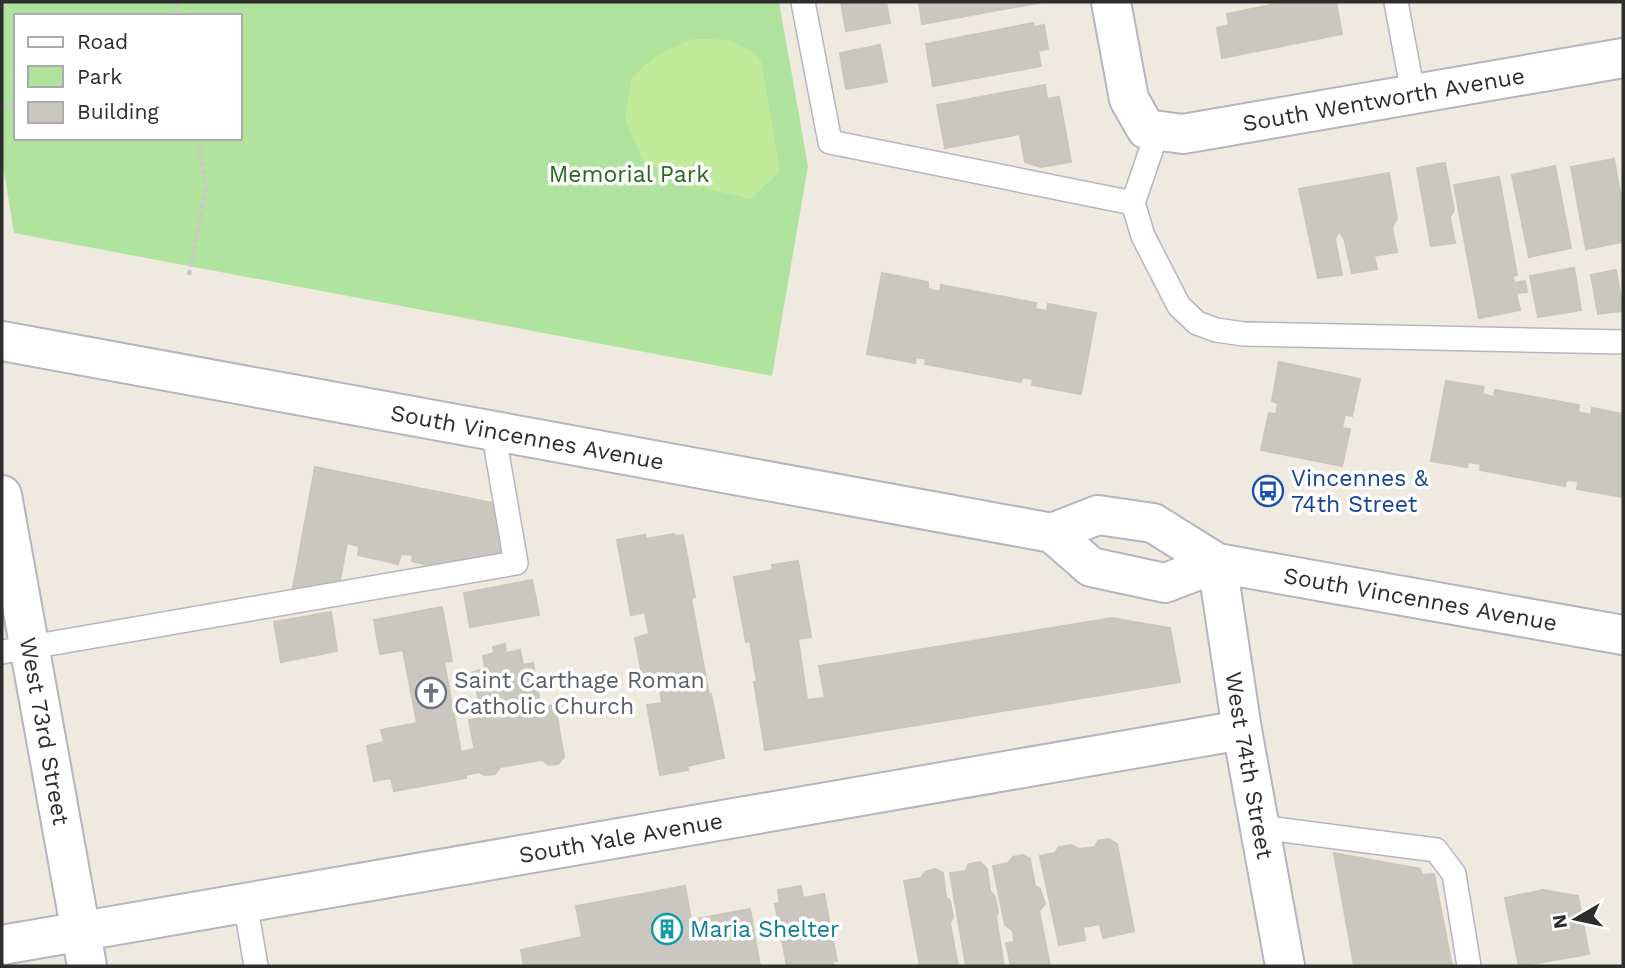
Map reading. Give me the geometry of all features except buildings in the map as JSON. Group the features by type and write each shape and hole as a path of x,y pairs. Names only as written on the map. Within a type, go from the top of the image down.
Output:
{"street":[{"path":"1111,2 1129,99 1152,130"},
{"name":"South Wentworth Avenue","path":"1152,130 1183,134 1623,58"},
{"name":"South Vincennes Avenue","path":"2,341 1052,534 1091,567 1165,583 1217,564"},
{"name":"West 73rd Street","path":"2,495 16,650 84,949"},
{"name":"South Vincennes Avenue","path":"1052,534 1098,515 1153,523 1217,564 1623,635"},
{"name":"West 74th Street","path":"1217,564 1242,730 1285,966"},
{"name":"South Yale Avenue","path":"2,945 84,949 244,902 1242,730"}],"lane":[{"path":"803,2 830,142 1133,204"},
{"path":"1396,2 1413,93"},
{"path":"1152,130 1133,204 1143,236 1178,306 1197,323 1216,330 1244,334 1623,342"},
{"path":"16,650 516,563 493,430"},
{"path":"1260,827 1436,850 1454,874 1469,966"},
{"path":"244,902 256,966"}],"path":[{"path":"189,275 206,188 198,140"}],"green space":[{"name":"Memorial Park","path":"2,2 779,2 808,166 772,376 14,233 2,159"},
{"path":"693,39 730,41 753,53 761,61 780,172 750,199 685,183 643,161 625,119 631,78 657,55"}],"place":[{"name":"Vincennes & 74th Street","path":"1268,491"},
{"name":"Saint Carthage Roman Catholic Church","path":"431,693"},
{"name":"Maria Shelter","path":"667,929"}]}
